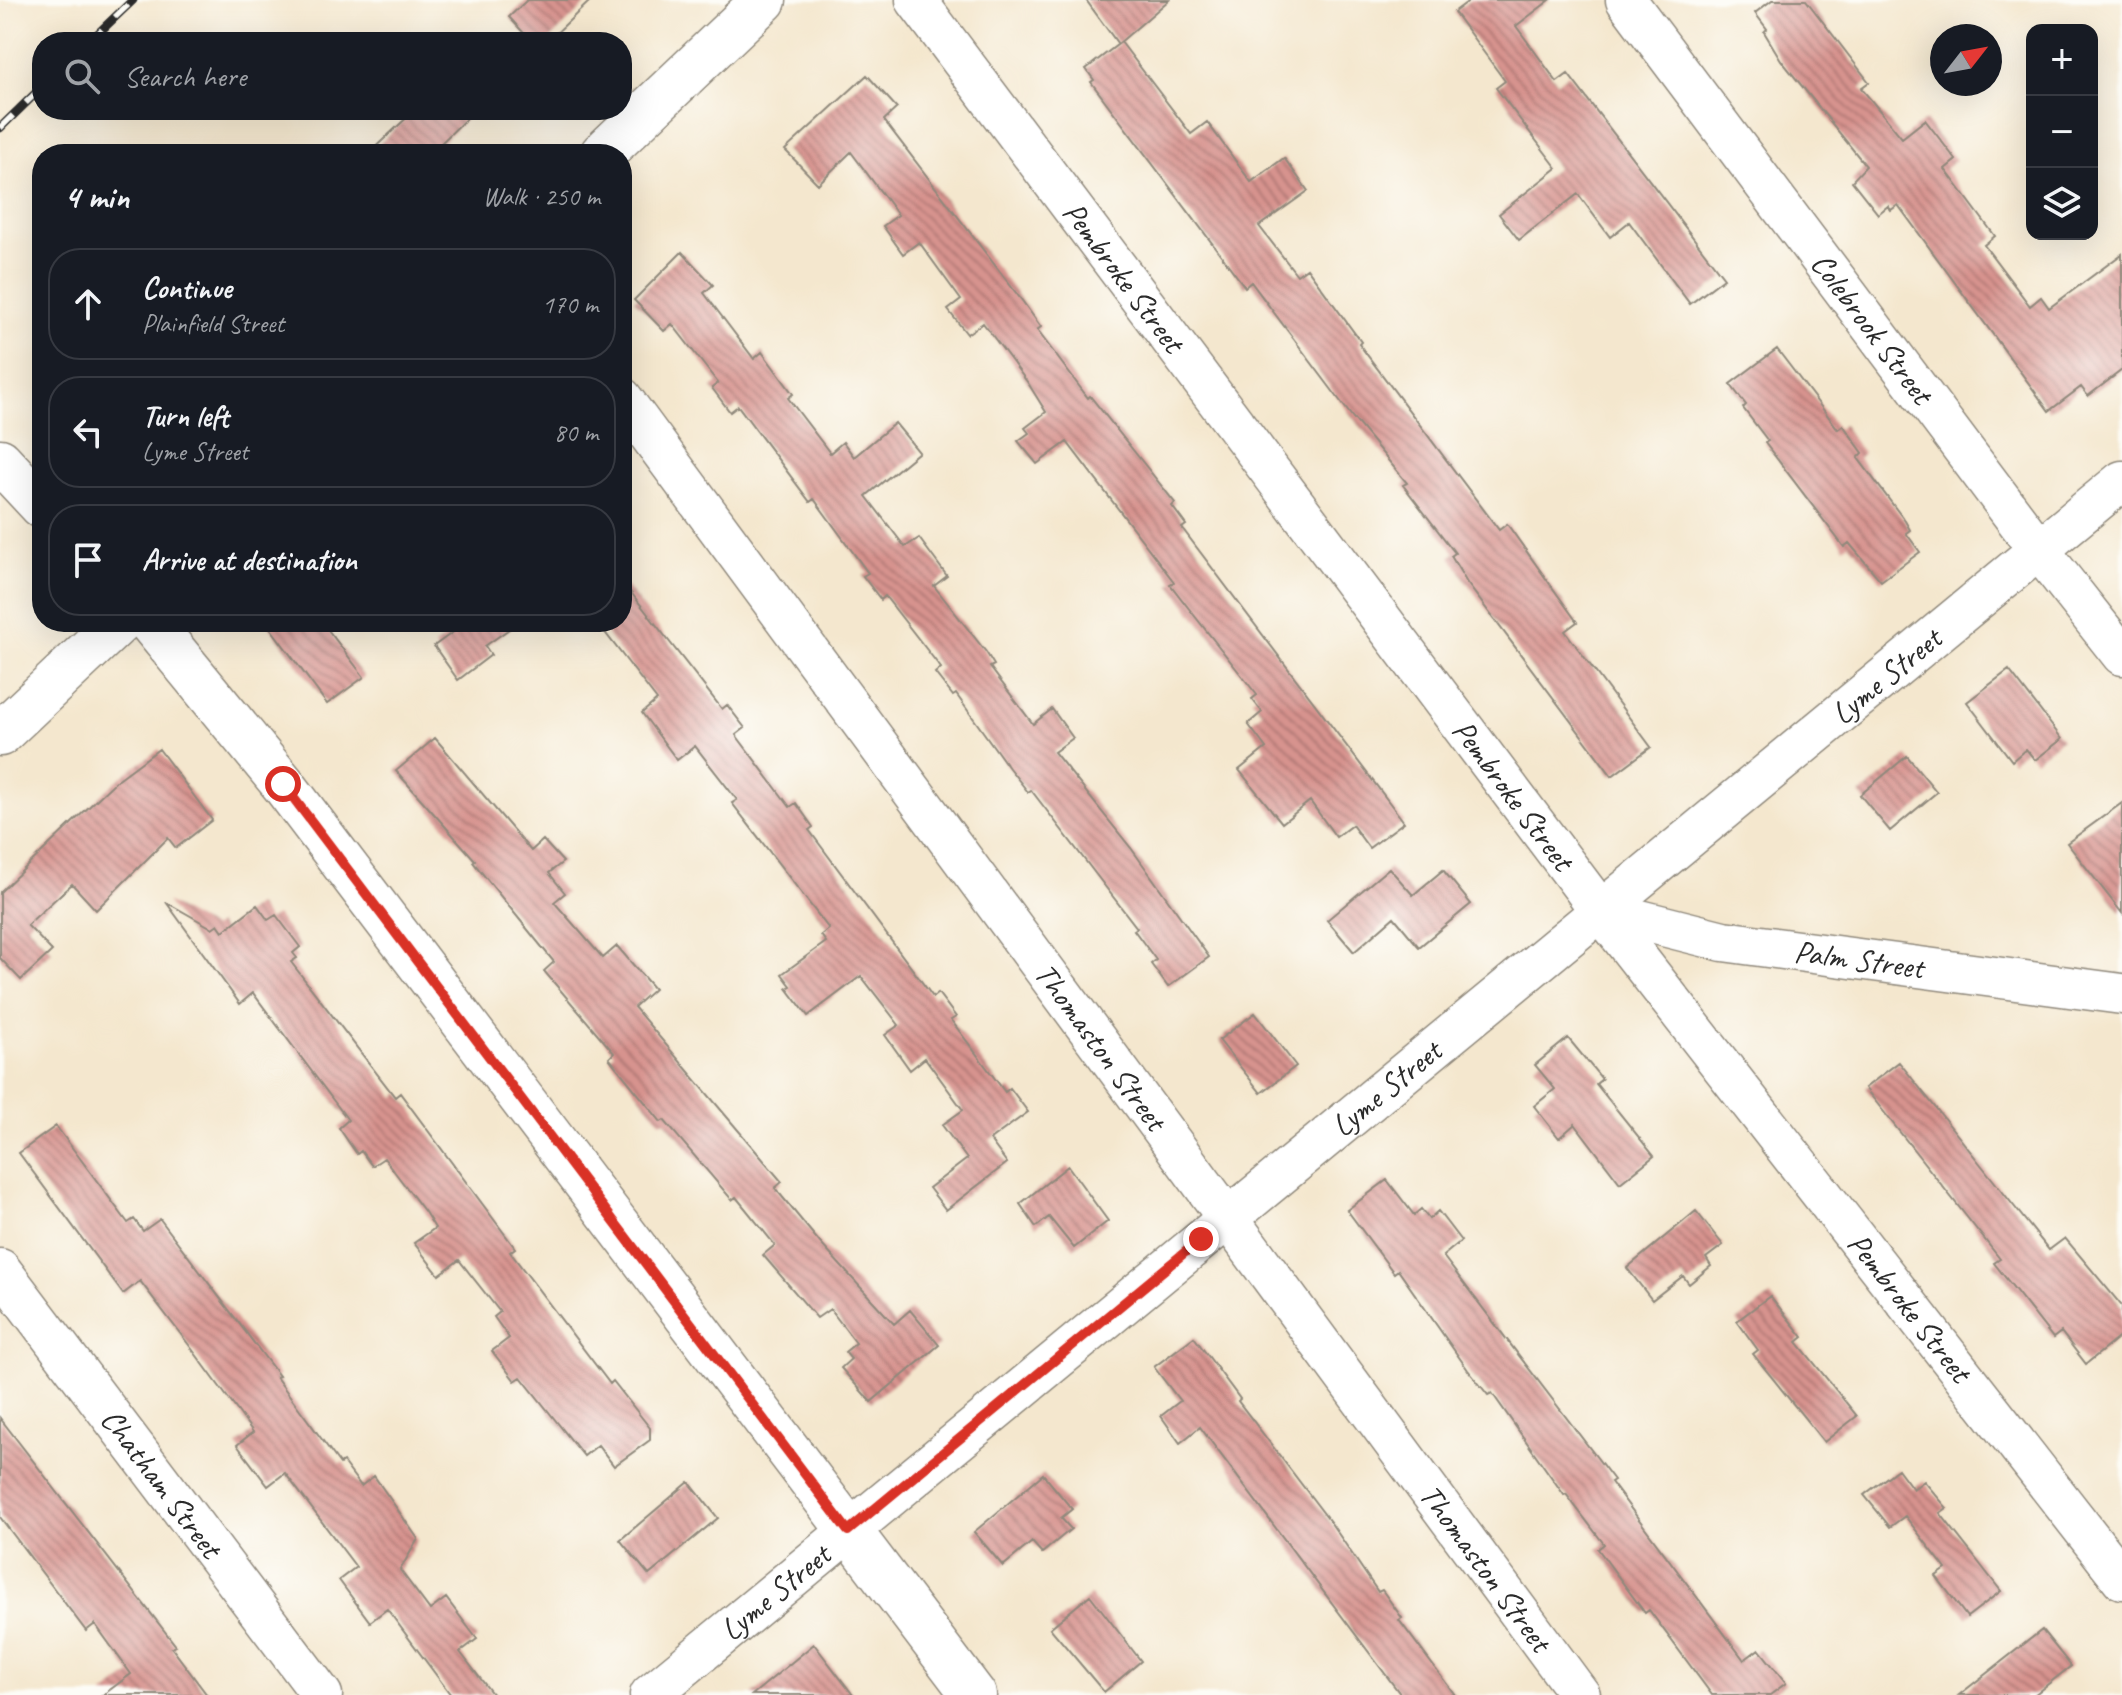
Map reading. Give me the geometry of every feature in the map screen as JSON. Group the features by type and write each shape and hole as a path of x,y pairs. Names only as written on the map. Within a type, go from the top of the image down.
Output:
{"street":[{"path":"613,144 764,0"},
{"name":"Pembroke Street","path":"916,0 1600,910 2122,1579"},
{"name":"Colebrook Street","path":"1626,0 2039,550 2122,655"},
{"name":"Thomaston Street","path":"632,412 1580,1695"},
{"path":"0,461 32,495"},
{"name":"Lyme Street","path":"650,1695 2122,481"},
{"path":"0,734 108,632"},
{"path":"158,632 283,784 974,1695"},
{"name":"Palm Street","path":"1600,910 1723,941 2122,994"},
{"name":"Chatham Street","path":"0,1269 322,1695"}],"building":[{"path":"527,0 591,0 557,32 523,32 509,17"},
{"path":"1086,0 1169,0 1118,44"},
{"path":"1470,0 1550,0 1516,26 1557,82 1568,74 1724,278 1690,304 1629,222 1610,237 1578,194 1519,240 1499,214 1557,168 1496,88 1505,81 1454,12"},
{"path":"1772,0 1806,0 1869,82 1861,88 1902,138 1925,120 1956,160 1945,169 1995,236 1984,245 2030,306 2041,297 2049,308 2122,254 2122,370 2088,396 2081,387 2049,411 1898,205 1891,210 1888,206 1878,214 1852,181 1866,166 1781,60 1764,32 1767,29 1755,13"},
{"path":"1121,42 1191,134 1207,122 1251,182 1284,158 1308,191 1259,226 1297,275 1307,268 1361,342 1359,344 1499,530 1507,524 1577,622 1565,631 1651,747 1612,776 1467,583 1451,556 1455,553 1403,485 1407,483 1353,418 1251,282 1245,287 1091,82 1094,80 1086,69"},
{"path":"867,75 897,108 884,120 1023,302 1041,327 1037,330 1088,398 1090,396 1175,503 1172,506 1186,525 1182,528 1404,822 1369,848 1352,825 1336,837 1310,801 1282,823 1239,770 1266,748 1248,724 1262,712 1252,699 1257,695 1170,584 1174,582 1067,442 1037,464 1018,441 1029,433 1025,428 1046,412 1028,383 983,323 967,334 948,310 961,300 919,242 903,254 883,226 898,215 851,152 818,184 785,150"},
{"path":"404,120 465,120 440,144 379,144"},
{"path":"682,252 713,285 704,293 754,359 762,352 793,394 788,398 830,453 843,442 854,457 895,423 919,452 866,496 905,547 919,538 947,576 934,586 986,652 994,665 990,667 1033,724 1052,709 1073,738 1054,752 1131,848 1209,957 1168,987 1151,964 1156,960 1134,930 1137,928 1031,790 1028,792 1009,768 956,694 953,696 935,673 941,668 885,596 881,600 863,576 868,573 814,499 810,502 738,406 730,412 712,388 718,383 672,324 664,331 634,300"},
{"path":"1777,349 1838,429 1843,425 1863,453 1858,458 1905,521 1910,530 1906,533 1920,552 1881,581 1849,543 1844,547 1765,443 1768,441 1743,408 1746,405 1730,384"},
{"path":"632,594 722,709 727,705 745,728 736,735 790,807 796,803 813,827 809,830 933,997 938,993 956,1017 951,1020 1005,1092 1010,1088 1028,1112 990,1140 1007,1163 946,1210 929,1188 967,1159 942,1125 963,1110 925,1058 910,1070 885,1035 899,1025 861,976 808,1016 787,988 791,986 782,974 826,942 821,935 829,929 732,803 737,800 695,746 677,760 642,713 657,700 605,632 632,632"},
{"path":"273,632 330,632 364,677 327,704"},
{"path":"453,632 505,632 485,646 491,655 458,680 434,646"},
{"path":"2009,670 2062,739 2035,760 2026,749 2012,761 1967,702"},
{"path":"435,738 531,851 543,840 563,862 549,873 565,893 554,902 603,958 617,946 654,989 634,1007 782,1182 775,1188 821,1244 894,1324 910,1310 939,1345 871,1402 841,1368 851,1359 845,1352 856,1343 830,1309 817,1318 763,1255 775,1245 736,1197 732,1200 664,1120 661,1122 609,1058 614,1053 544,971 554,962 473,862 475,860 396,771"},
{"path":"159,749 212,820 176,848 168,838 96,910 72,884 27,925 52,951 21,980 0,958 0,892 116,781"},
{"path":"1907,756 1937,792 1890,831 1860,795"},
{"path":"2122,803 2122,913 2067,843"},
{"path":"1389,868 1413,895 1443,870 1471,904 1419,947 1394,917 1354,952 1327,920"},
{"path":"166,902 212,928 218,924 223,931 257,905 268,920 276,915 300,947 293,953 297,958 291,962 395,1097 400,1093 515,1248 510,1252 610,1384 613,1381 650,1428 650,1440 614,1466 598,1445 584,1456 521,1377 515,1381 492,1351 509,1338 494,1317 500,1312 459,1260 439,1275 414,1243 435,1228 425,1212 384,1158 372,1166 361,1151 357,1154 339,1128 348,1120 253,993 240,1004"},
{"path":"1255,1013 1296,1066 1261,1093 1219,1040"},
{"path":"1568,1038 1602,1079 1596,1084 1654,1156 1620,1183 1575,1124 1559,1138 1534,1106 1555,1089 1535,1065"},
{"path":"1899,1062 2049,1250 2065,1238 2122,1306 2122,1335 2086,1364 2061,1332 2053,1338 1994,1263 2000,1259 1865,1088"},
{"path":"56,1126 128,1223 134,1219 143,1231 160,1219 279,1376 276,1377 340,1464 343,1462 361,1486 374,1476 418,1539 400,1570 430,1610 446,1598 477,1639 460,1652 493,1695 451,1695 387,1609 370,1622 339,1580 356,1567 285,1473 268,1486 237,1445 253,1432 189,1345 140,1281 123,1294 19,1153"},
{"path":"1068,1166 1108,1221 1074,1248 1049,1217 1036,1227 1020,1204"},
{"path":"1387,1180 1414,1215 1421,1209 1429,1219 1438,1211 1461,1241 1443,1256 1614,1480 1611,1482 1744,1660 1759,1649 1786,1683 1770,1695 1712,1695 1649,1610 1645,1613 1598,1549 1604,1544 1564,1495 1492,1393 1488,1395 1468,1370 1398,1270 1394,1273 1347,1210"},
{"path":"1696,1211 1723,1245 1706,1258 1711,1266 1689,1284 1683,1276 1652,1300 1627,1268"},
{"path":"1770,1296 1803,1337 1797,1342 1857,1416 1824,1442 1753,1354 1758,1350 1737,1321"},
{"path":"1194,1337 1378,1592 1382,1590 1402,1618 1399,1620 1455,1695 1401,1695 1200,1427 1180,1443 1161,1416 1180,1401 1154,1367"},
{"path":"0,1418 176,1646 172,1648 207,1695 103,1695 131,1674 95,1624 86,1631 0,1517"},
{"path":"1898,1469 1913,1489 1924,1481 1947,1508 1940,1513 2001,1591 1967,1617 1936,1576 1946,1569 1905,1516 1890,1527 1864,1495"},
{"path":"1043,1474 1072,1509 1061,1518 1071,1529 1042,1553 1032,1542 1003,1566 974,1532"},
{"path":"689,1482 718,1518 649,1575 620,1540"},
{"path":"1090,1595 1141,1661 1104,1692 1050,1628"},
{"path":"2042,1630 2071,1666 2034,1695 1959,1695"},
{"path":"814,1644 853,1695 752,1695"}],"railway":[{"path":"99,32 133,0"},
{"path":"0,128 32,97"}],"route":[{"path":"283,784 848,1531 1201,1239"}]}
